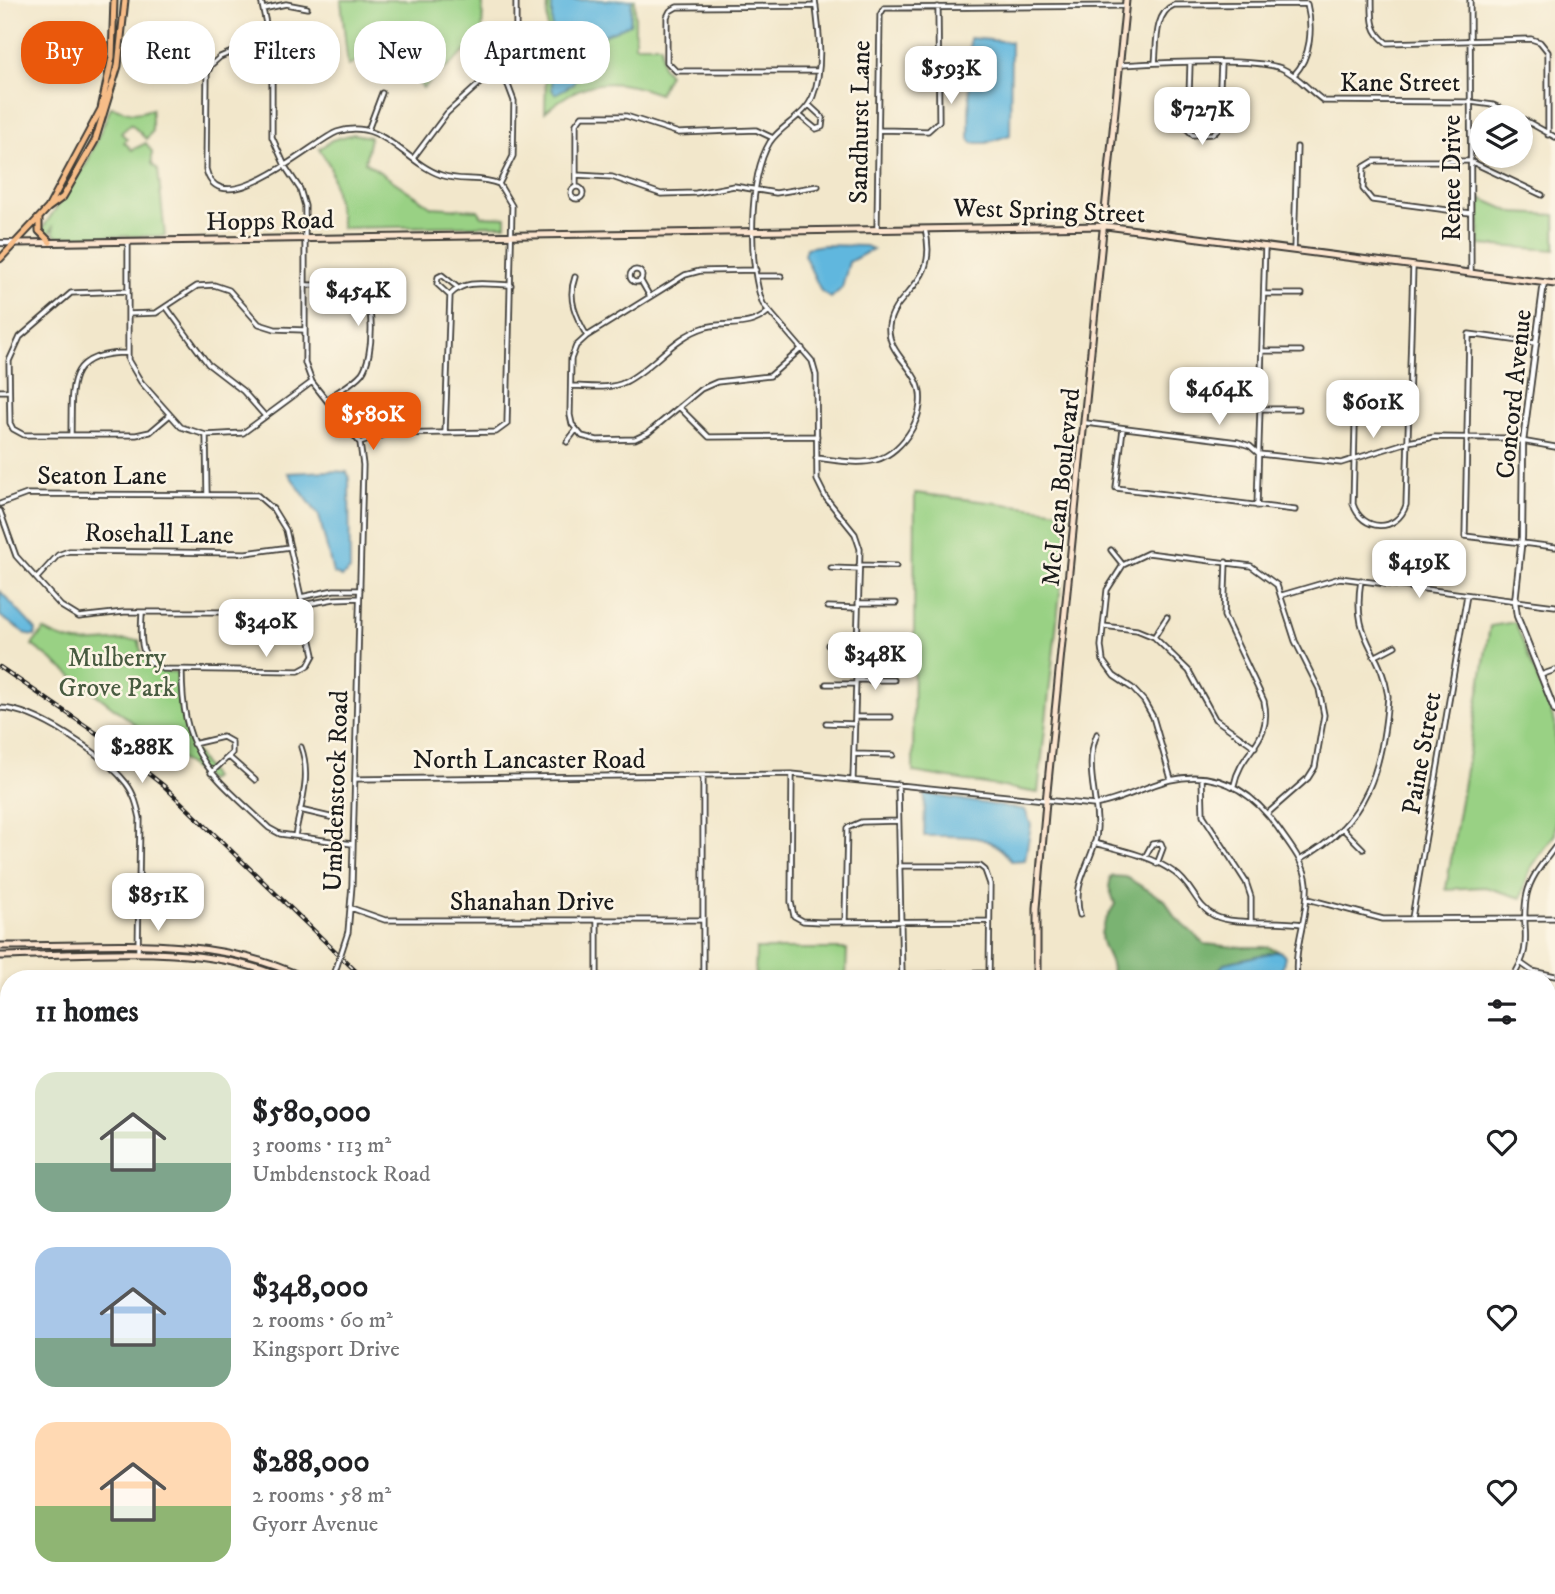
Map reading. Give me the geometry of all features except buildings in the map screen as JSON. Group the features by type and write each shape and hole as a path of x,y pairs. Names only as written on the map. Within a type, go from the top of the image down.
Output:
{"main road":[{"path":"48,208 101,109 114,47 114,0"},
{"path":"0,259 48,208 63,197 95,141 118,66 125,0"},
{"name":"McLean Boulevard","path":"1037,970 1037,908 1046,802 1106,226 1126,3"},
{"path":"39,218 39,231 50,242"},
{"name":"West Spring Street","path":"540,235 924,226 1106,226 1471,271 1555,284"},
{"name":"Hopps Road","path":"17,243 540,235"},
{"path":"0,946 179,945 244,955 283,970"},
{"path":"0,956 206,957 258,970"}],"street":[{"path":"261,0 266,21"},
{"path":"515,21 516,0"},
{"path":"815,0 818,71 816,88 809,105 772,138 761,163 756,190 754,230 756,273 758,293 768,312 812,361 817,375 816,458 819,487 855,534 860,550 853,779"},
{"path":"1372,0 1372,23 1376,35 1387,43 1531,39 1540,42 1548,52 1548,135"},
{"name":"Renee Drive","path":"1470,0 1471,105"},
{"name":"Sandhurst Lane","path":"877,228 881,10 888,7 1126,3"},
{"path":"263,9 286,4 307,8"},
{"path":"1155,63 1161,15 1166,8 1174,5 1307,4 1308,52 1304,65 1294,75"},
{"path":"816,6 677,8 670,11 667,17 667,62 671,69 818,71"},
{"path":"880,130 928,131 939,121 938,7"},
{"path":"229,53 211,65 207,74 206,169 213,183 229,187 286,168 333,134 350,129 379,134 442,176 485,178 499,184 512,206 512,236 507,424 496,432 386,434 360,443 312,382 305,363 304,198 286,168 272,137 272,84"},
{"path":"1190,64 1188,130 1193,135 1212,134 1218,129 1221,64"},
{"name":"Kane Street","path":"1120,65 1266,65 1294,75 1324,101 1471,102 1495,105"},
{"path":"414,158 447,113 481,84"},
{"path":"499,184 513,156 514,102 507,84"},
{"path":"368,130 382,93"},
{"path":"799,116 816,129 822,127 823,118 809,105"},
{"path":"576,187 576,124 582,116 626,116 679,134 757,130 772,138"},
{"name":"Kane Street","path":"1533,125 1555,137"},
{"path":"1294,249 1297,147"},
{"path":"1470,160 1377,161 1367,164 1363,180 1366,197 1372,200 1470,213"},
{"name":"Renee Drive","path":"1470,168 1471,271"},
{"path":"1486,168 1542,195"},
{"path":"575,175 612,177 661,194 696,193 734,186 776,193 818,186"},
{"path":"816,458 878,460 893,450 915,425 921,398 918,383 894,350 890,322 924,272 924,226"},
{"path":"128,241 127,353 136,375 187,431 206,435 243,433 312,382"},
{"name":"Hopps Road","path":"0,243 17,243"},
{"path":"1257,506 1265,246"},
{"path":"1356,389 1353,505 1358,517 1366,523 1386,525 1404,513 1414,264"},
{"path":"781,275 700,271 685,275 587,336 576,346 571,359 570,415 576,430 582,436 597,440 635,439 648,433 679,407 717,382 769,376 802,348"},
{"path":"450,295 437,284 438,277 442,275 457,287"},
{"path":"575,277 572,285 573,311 587,336"},
{"path":"364,289 380,279 384,282 384,289 368,297"},
{"path":"640,281 649,295"},
{"name":"Concord Avenue","path":"1544,282 1523,442 1522,542 1515,601 1517,616 1555,712"},
{"path":"445,433 450,295 457,287 469,284 511,285"},
{"path":"128,314 149,315 167,308 197,286 214,285 229,290 259,324 304,330"},
{"path":"306,285 357,285 364,289 368,297 368,365 361,375 326,400"},
{"path":"128,291 79,291 65,297 20,337 13,347 9,422 20,434 143,434 160,426 170,415"},
{"path":"1264,294 1302,294"},
{"path":"167,308 208,364 243,391 265,416"},
{"path":"571,386 614,385 626,382 671,345 689,334 707,327 750,324 768,312"},
{"path":"1535,343 1469,334 1465,536 1555,547"},
{"path":"1262,351 1301,351"},
{"path":"71,434 71,388 80,366 99,355 127,353"},
{"path":"0,391 9,391"},
{"path":"679,407 709,437 817,436"},
{"path":"1261,409 1298,409"},
{"path":"1086,423 1238,442 1250,446 1259,454 1332,463 1355,459 1426,437 1523,442 1555,447"},
{"path":"1123,428 1116,488 1295,510"},
{"path":"566,442 576,430"},
{"path":"206,435 207,494"},
{"name":"Umbdenstock Road","path":"336,970 348,932 351,908 363,465 360,443"},
{"name":"Seaton Lane","path":"0,504 27,494 247,494 262,498 282,522 314,655 308,666 299,671 182,671"},
{"path":"0,511 16,556 38,577 61,606 79,617 142,613 265,612 359,598"},
{"name":"Rosehall Lane","path":"38,577 58,555 69,551 246,553 290,547"},
{"path":"1111,550 1123,565"},
{"path":"1171,780 1153,717 1144,701 1132,688 1114,676 1103,662 1107,590 1123,565 1139,556 1154,553 1251,566 1277,584 1295,641 1319,689 1324,715 1315,767 1308,778 1268,813"},
{"path":"1226,562 1224,616 1264,701 1267,716 1264,733 1239,770 1234,785 1256,799 1301,859 1308,899 1301,924 1298,970"},
{"path":"831,568 896,566"},
{"path":"1282,595 1330,579 1361,580 1555,606"},
{"path":"1301,859 1342,828 1362,806 1374,780 1388,707 1386,682 1359,621 1357,606 1361,580"},
{"path":"301,597 334,590 360,590"},
{"name":"Paine Street","path":"1412,918 1467,594"},
{"path":"828,607 896,603"},
{"path":"142,613 142,644 148,660 163,669 182,671 182,705 193,744 211,773 269,828 295,836 352,844"},
{"path":"1154,636 1167,617"},
{"path":"1103,626 1137,630 1154,636 1189,671 1214,719 1255,747"},
{"path":"828,645 896,642"},
{"path":"1374,657 1395,646"},
{"path":"1541,675 1555,670"},
{"path":"826,684 894,680"},
{"path":"0,709 26,712 44,720 115,771 136,800 140,818 138,955"},
{"path":"855,717 891,718"},
{"path":"826,723 855,724"},
{"path":"1080,915 1080,877 1094,843 1097,826 1090,770 1097,734"},
{"path":"193,744 228,738 234,748 229,757 211,773"},
{"path":"295,836 307,780 307,762 301,747"},
{"path":"854,754 892,755"},
{"path":"229,757 255,780"},
{"path":"792,774 791,902 794,916 803,921 989,920"},
{"name":"North Lancaster Road","path":"355,779 792,774 1094,805 1110,803 1171,780 1202,778 1234,785"},
{"path":"703,776 703,970"},
{"path":"1202,778 1203,816 1246,881 1251,897 1251,920"},
{"path":"898,784 902,970"},
{"path":"300,810 334,818"},
{"path":"845,920 847,828 861,822 898,821"},
{"path":"1342,828 1363,849"},
{"path":"1145,858 1152,844 1159,842 1163,848 1157,864"},
{"path":"1094,843 1145,858 1177,873 1204,909 1215,916 1226,920 1301,924"},
{"path":"1518,970 1527,948 1526,918 1530,885 1555,847"},
{"path":"899,866 980,866 989,877 989,970"},
{"path":"1308,899 1364,916 1555,918"},
{"name":"Shanahan Drive","path":"351,908 385,920 703,920"},
{"path":"597,920 597,970"},
{"path":"1522,964 1531,970"}],"green space":[{"path":"341,0 483,0 482,21 460,21 460,56 446,68 446,21 354,21 354,63 348,66"},
{"path":"548,0 635,0 635,45 661,45 662,66 669,74 659,94 642,88 610,83 610,21 547,21"},
{"path":"546,84 599,84 572,93 545,112"},
{"path":"111,107 135,113 152,109 152,132 146,139 131,124 121,133 127,139 124,142 132,150 146,143 152,152 152,164 158,170 165,236 58,237 54,235 53,227 48,236 44,236 42,229 87,163"},
{"path":"353,134 370,137 365,162 432,207 478,210 482,216 506,217 506,225 342,228 330,166 319,149 332,140"},
{"path":"1480,198 1514,213 1555,215 1555,250 1479,245"},
{"path":"915,493 1069,512 1038,793 913,772"},
{"path":"1515,622 1555,723 1555,834 1530,869 1521,898 1485,887 1446,889 1490,626"},
{"name":"Mulberry Grove Park","path":"44,630 80,642 139,640 142,655 150,665 177,672 179,705 189,742 213,778 209,781 32,645"},
{"path":"1111,876 1126,877 1166,901 1174,916 1205,944 1268,947 1279,951 1225,963 1219,970 1112,970 1101,935 1104,923 1115,904 1109,887"},
{"path":"756,949 847,949 846,970 755,970"}],"water":[{"path":"552,0 632,0 630,24 610,33 610,21 552,21"},
{"path":"970,38 1011,42 1010,135 986,143 972,143 969,139"},
{"path":"552,84 573,84 555,94"},
{"path":"823,245 866,246 873,249 849,262 842,288 831,298 821,291 804,255 806,248"},
{"path":"347,472 349,477 350,570 342,577 333,573 319,516 288,473"},
{"path":"0,591 36,630 35,636 28,635 0,616"},
{"path":"925,794 1025,810 1031,825 1025,860 1011,861 994,844 972,837 924,836"},
{"path":"1279,951 1285,956 1282,970 1219,970 1225,963"}],"railway":[{"path":"0,667 102,737 164,786 355,970"}]}
